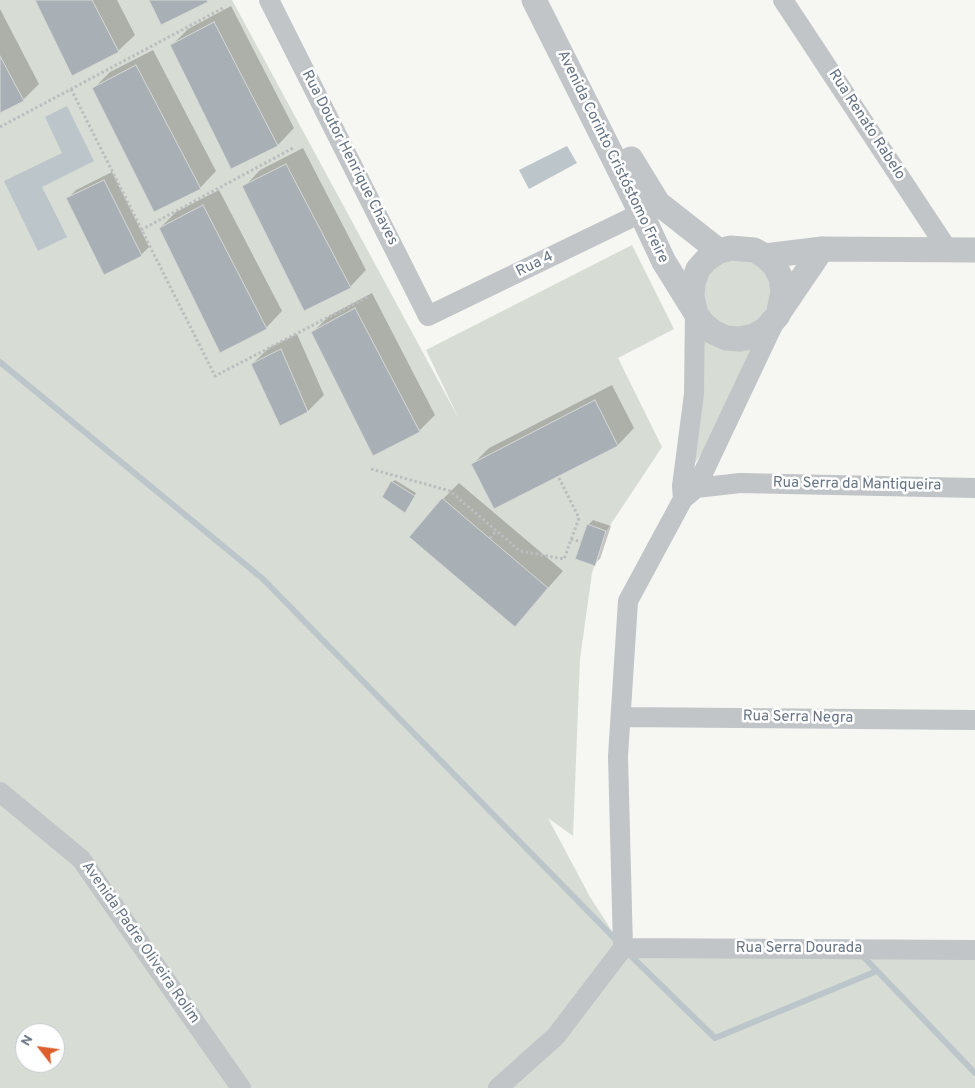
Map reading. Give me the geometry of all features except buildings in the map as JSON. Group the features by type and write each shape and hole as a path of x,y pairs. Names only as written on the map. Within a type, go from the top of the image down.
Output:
{"street":[{"name":"Rua Doutor Henrique Chaves","path":"269,0 428,316"},
{"name":"Rua Renato Rabelo","path":"783,0 948,250"},
{"name":"Avenida Corinto Cristóstomo Freire","path":"547,8 664,262 702,323 713,332 726,338 740,339 754,336 766,329 777,317 822,249"},
{"name":"Avenida Corinto Cristóstomo Freire","path":"547,8 633,164 658,203 719,251"},
{"name":"Rua 4","path":"428,316 641,213"},
{"path":"498,1088 556,1036 623,948 618,756 628,601 690,483 777,317 783,292 781,278 765,256 743,247 719,251 707,259 698,269 693,283 692,297 695,310 694,394 690,483"},
{"path":"765,256 822,249 975,250"},
{"name":"Rua Serra da Mantiqueira","path":"690,483 975,488"},
{"name":"Rua Serra Negra","path":"621,717 975,720"},
{"name":"Avenida Padre Oliveira Rolim","path":"0,792 81,860 241,1088"},
{"name":"Rua Serra Dourada","path":"623,948 975,950"}],"path":[{"path":"0,127 226,7"},
{"path":"71,89 215,376 369,296"},
{"path":"142,230 295,147"},
{"path":"371,469 450,491 520,551 564,559 579,518 558,476"},
{"path":"490,538 496,531"},
{"path":"571,539 581,542"}],"shaded area":[{"path":"0,0 232,0 459,419 426,350 632,245 674,329 618,358 662,447 607,530 592,573 580,659 573,836 548,818 590,897 623,948 975,950 975,1088 0,1088"},
{"path":"67,106 94,161 42,187 67,237 38,251 4,181 62,153 45,117"},
{"path":"567,146 577,163 529,189 519,170"},
{"path":"737,251 777,279 760,328 710,325 697,285 703,272"},
{"path":"700,328 761,337 709,442 691,469"}],"waterway":[{"path":"0,362 263,579 618,942"},
{"path":"628,953 715,1038 877,971"},
{"path":"860,953 975,1073"}]}
